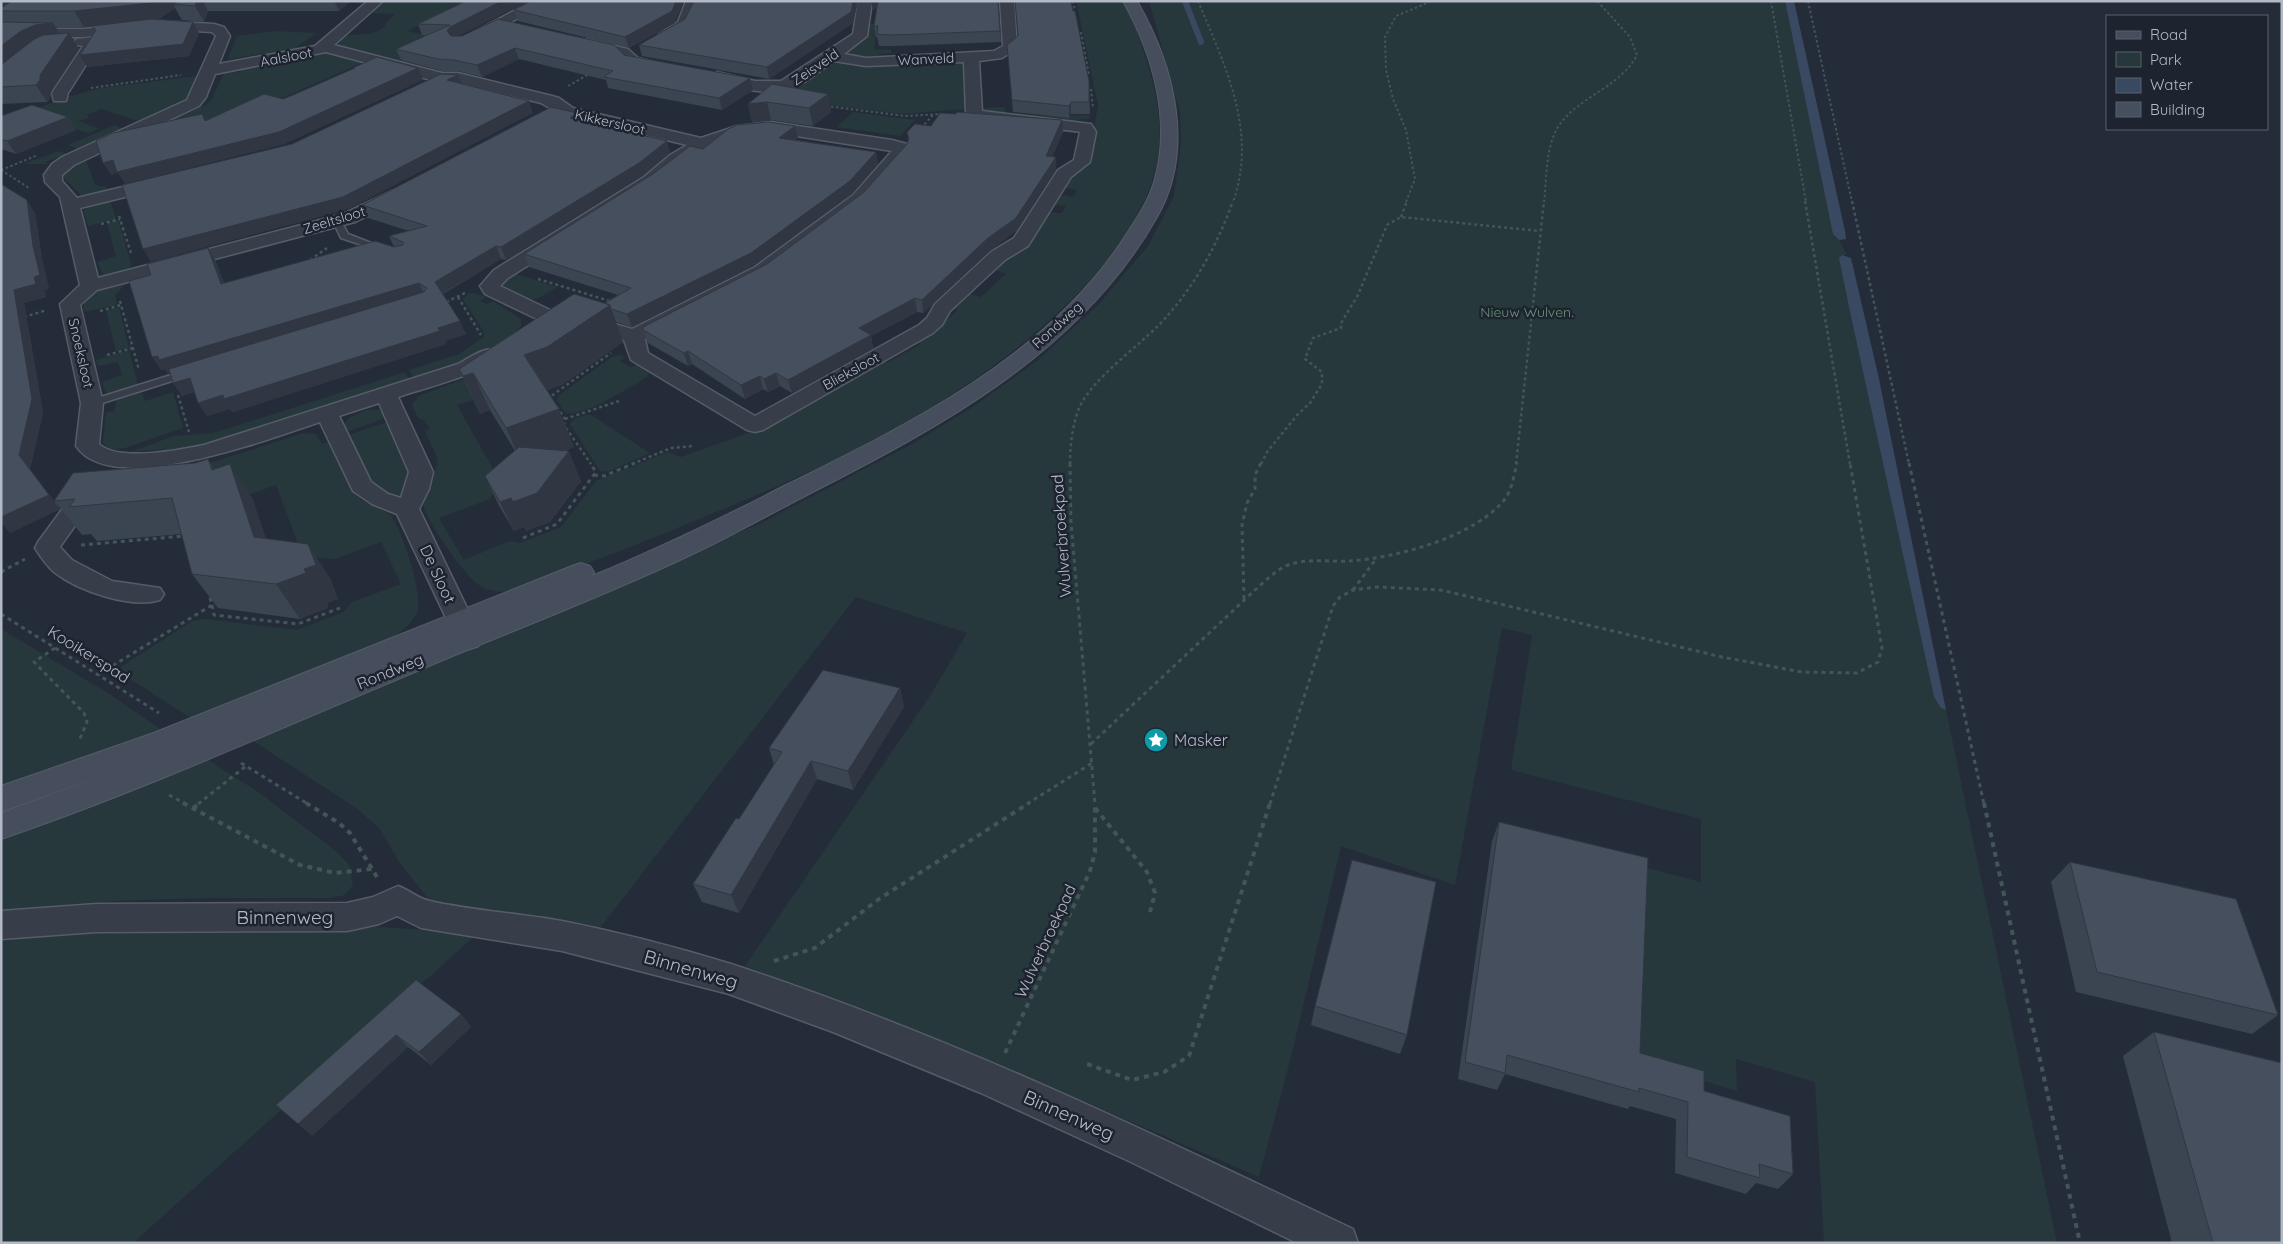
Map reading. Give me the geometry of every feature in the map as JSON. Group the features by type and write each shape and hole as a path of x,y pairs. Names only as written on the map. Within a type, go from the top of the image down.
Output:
{"main road":[{"name":"Rondweg","path":"1,799 673,553 772,501 884,446 964,399 1052,332 1110,273 1149,215 1162,182 1170,144 1168,104 1146,30 1130,1"},
{"name":"Rondweg","path":"1144,1 1146,30"},
{"name":"Rondweg","path":"1,826 102,790 464,629"}],"street":[{"name":"Aalsloot","path":"208,71 307,54 324,48 376,1"},
{"path":"460,43 544,1"},
{"path":"628,56 684,24 693,1"},
{"name":"Zeisveld","path":"706,75 770,87 781,87 792,83 861,34 866,1"},
{"path":"971,57 997,55 1010,48 1007,1"},
{"path":"164,25 184,11"},
{"path":"500,23 519,28"},
{"path":"56,42 164,25 207,27 222,32 223,36 198,97 185,109 81,154 58,168 53,175 54,182 68,196 90,286"},
{"path":"1,33 56,42 94,41 60,93 60,98"},
{"path":"576,41 623,52 633,62 672,69"},
{"name":"Kikkersloot","path":"324,48 442,78 458,78 553,103 568,112 701,143 738,132 771,127 892,145 901,148"},
{"name":"Wanveld","path":"830,56 866,62 971,57 972,112"},
{"path":"418,89 442,78"},
{"path":"540,118 553,103"},
{"name":"Blieksloot","path":"634,336 638,356 755,425 926,328 935,321 942,308 998,256 1021,242 1064,174 1082,162 1088,132 1085,127 985,118 976,116 972,112"},
{"path":"701,143 664,168 650,181 501,274 490,286 496,294 548,317 574,318 634,336 762,272 859,198 900,154 901,148"},
{"path":"70,205 178,178"},
{"name":"Zeeltsloot","path":"90,286 341,229 363,213 414,186"},
{"name":"Snoeksloot","path":"90,286 70,304 92,403 87,446 96,455 110,458 126,460 194,455 224,447 465,368 507,345"},
{"path":"529,331 548,317"},
{"path":"327,414 361,486 368,493 380,499 408,509 417,489 421,472 386,394"},
{"path":"110,458 47,548 63,566 107,589 151,594"},
{"name":"De Sloot","path":"408,509 464,629"},
{"name":"Binnenweg","path":"1,925 96,918 347,917 379,910 398,900 421,914 562,936 729,979 839,1018 994,1081 1144,1149 1339,1243"}],"lane":[{"path":"341,229 388,250"},
{"path":"92,403 201,368"}],"path":[{"path":"1073,1 1075,10"},
{"name":"Wulverbroekpad","path":"994,1081 1087,879 1095,852 1092,763 1067,475 1079,409 1095,386 1148,337 1201,273 1228,214 1237,187 1242,155 1242,129 1237,99 1198,1"},
{"path":"1401,217 1415,178 1406,130 1393,99 1386,70 1385,37 1396,16 1432,1"},
{"path":"1090,745 1244,600 1283,568 1294,564 1376,559 1404,552 1456,533 1485,518 1506,497 1517,462 1549,154 1556,130 1570,113 1622,76 1634,64 1637,55 1630,37 1597,1"},
{"path":"1087,1064 1132,1080 1164,1072 1189,1056 1333,606 1340,597 1353,590 1378,587 1440,590 1722,657 1802,672 1857,673 1878,662 1882,648 1772,1"},
{"path":"1808,1 2080,1243"},
{"path":"1081,32 1089,75"},
{"path":"553,103 607,64 628,56"},
{"path":"1077,57 1086,57"},
{"path":"60,98 106,85 208,71"},
{"path":"819,105 905,116 972,112"},
{"path":"901,148 934,114"},
{"path":"1244,600 1242,525 1247,503 1255,489 1255,475 1259,464 1289,424 1310,403 1322,384 1322,372 1305,359 1314,338 1341,328 1341,323 1358,295 1388,225 1401,217 1483,223 1540,231"},
{"path":"306,262 341,229"},
{"path":"444,302 450,302 468,291 490,286"},
{"path":"18,318 70,304"},
{"path":"523,538 557,524 596,472 564,425 565,419 550,397 634,336"},
{"path":"565,419 619,401"},
{"path":"594,475 604,476 671,448 693,446"},
{"path":"1353,590 1376,559"},
{"path":"212,605 214,615 298,624 340,608"},
{"name":"Kooikerspad","path":"1,614 164,716"},
{"path":"55,648 34,662 84,713 87,722 76,746"},
{"path":"99,674 122,661"},
{"path":"161,798 170,795 308,868 335,872 372,869 350,833 339,822 240,762"},
{"path":"729,979 789,955 816,948 879,899 943,856 1092,763"},
{"path":"193,808 246,766"},
{"path":"1095,808 1135,856 1153,885 1154,901 1150,912"}],"green space":[{"path":"382,1 469,1 407,31 446,40 444,45 407,62 338,45 340,41 338,41 343,37 374,33 386,26 384,25 395,14 368,13"},
{"path":"1076,1 1127,1 1147,60 1156,100 1159,120 1157,162 1153,180 1138,214 1117,247 1081,290 1041,328 997,363 905,423 856,449 755,496 655,537 508,592 486,589 464,571 437,534 425,511 424,497 438,460 425,431 430,429 424,420 418,418 412,405 418,396 484,372 499,392 457,405 501,483 490,499 439,518 464,560 509,541 520,543 561,527 596,481 668,452 681,457 751,432 881,360 887,363 921,344 915,341 946,321 958,310 948,307 967,293 981,297 1006,274 993,269 1006,257 1015,255 1029,243 1047,212 1062,213 1066,206 1055,205 1061,195 1073,197 1077,190 1062,187 1069,175 1086,168 1088,165 1098,105"},
{"name":"Nieuw Wulven.","path":"1149,1 1785,1 1834,236 1839,240 1847,255 1842,255 1850,312 1934,697 1941,708 1946,710 2057,1243 1824,1243 1815,1082 1736,1059 1737,1091 1635,1060 1647,868 1701,882 1701,819 1511,770 1532,635 1502,628 1455,885 1341,846 1291,1057 1259,1177 997,1064 745,966 930,696 967,633 856,597 600,928 513,913 471,911 447,907 429,900 400,863 379,828 356,808 247,737 759,524 912,444 973,407 1037,361 1099,304 1148,246 1174,196 1181,144 1180,112"},
{"path":"870,24 877,24 874,49 891,50 891,53 879,54 878,58 866,59 846,55 845,53"},
{"path":"276,31 316,33 294,49 228,59 237,36"},
{"path":"327,53 366,61 237,118 112,147 206,105 212,99 224,73 240,72 241,68"},
{"path":"835,61 964,63 966,109 902,114 785,98 784,94 828,63"},
{"path":"197,76 188,101 142,122 101,109 87,115 89,118 79,121 99,129 88,133 39,117 1,122 67,97 101,88"},
{"path":"982,108 1005,108 1006,113 1049,116 1089,115 1090,119 1079,119 1077,122 991,116 981,111"},
{"path":"853,112 915,120 900,136 837,127"},
{"path":"115,125 125,130 79,149 68,145"},
{"path":"59,151 68,154 45,162 49,164 23,164"},
{"path":"86,159 95,185 106,187 108,192 83,197 64,178 63,173 68,167"},
{"path":"110,199 116,219 88,226 83,211 92,203"},
{"path":"118,220 132,266 129,267 131,273 103,275 97,262 116,256 107,223"},
{"path":"513,273 557,287 539,297 528,300 499,286"},
{"path":"125,280 125,285 115,295 117,305 85,312 83,307 86,301 95,293"},
{"path":"474,293 487,297 480,301 486,304 493,301 521,319 521,326 500,344 486,351 456,364 414,378 409,370 459,354 484,337 484,332 463,299 468,294"},
{"path":"119,307 129,348 116,351 106,311"},
{"path":"129,350 138,385 106,394 102,382 122,375 118,362 98,366 96,360"},
{"path":"618,355 626,357 620,361 631,367 638,364 649,371 648,376 595,406 583,411 565,413 557,400 559,395 612,357"},
{"path":"405,372 410,380 197,447 130,452 174,436 214,433"},
{"path":"141,392 145,401 173,392 183,428 125,448 113,449 108,447 103,442 106,413 114,411 117,399"},
{"path":"366,410 379,410 388,417 346,432 344,424 349,418"},
{"path":"591,415 650,453 608,472 600,471 570,424 574,419"},
{"path":"390,421 412,468 403,495 392,496 383,493 375,486 361,466 348,435"},
{"path":"303,433 316,434 322,444 332,440 357,496 386,512 395,522 406,548 415,578 417,613 405,628 389,640 197,722 116,670 192,621 205,619 297,630 343,612 352,602 401,584 381,542 335,559 303,557 276,485 233,500 192,467"},
{"path":"1,629 108,693 166,733 1,789"},
{"path":"202,756 261,794 337,852 349,865 353,885 345,895 330,898 207,898 83,903 1,912 1,836"},
{"path":"367,926 477,934 133,1243 1,1243 1,937 43,930"}],"water":[{"path":"1785,1 1794,1 1846,239 1839,240 1833,234"},
{"path":"1842,255 1851,258 1879,379 1946,710 1941,708 1934,697 1850,312 1839,258"}],"building":[{"path":"12,1 153,1 151,3 74,11 1,11 1,8"},
{"path":"178,1 197,1 195,6 174,4"},
{"path":"466,1 502,1 450,27 447,31 451,36 462,36 498,19 614,45 624,55 750,78 719,98 604,77 613,71 515,48 477,65 438,59 396,49 450,25 418,24"},
{"path":"531,1 676,1 672,11 625,37 514,10"},
{"path":"694,1 853,1 851,12 767,67 639,45 685,19"},
{"path":"878,1 998,1 1000,31 877,34 878,26 874,26"},
{"path":"1015,1 1071,1 1073,11 1075,11 1089,81 1089,102 1071,102 1069,106 1012,100 1007,45 1018,36"},
{"path":"151,19 193,22 183,44 80,55 96,30 92,26"},
{"path":"1,22 53,23 35,25 21,31 1,46"},
{"path":"69,33 40,75 40,80 36,85 1,87 1,65 33,40 43,35"},
{"path":"377,57 418,68 279,132 117,172 113,160 103,163 96,141 113,133 202,114 205,121 264,94 283,99"},
{"path":"441,74 458,75 447,80 529,101 343,197 143,249 122,185 292,144"},
{"path":"772,84 828,94 809,108 767,102 748,104"},
{"path":"32,105 68,117 7,141 1,139 1,116"},
{"path":"551,107 577,113 570,118 667,141 639,163 501,247 496,246 435,282 460,321 438,328 440,331 224,399 223,395 198,403 190,378 173,383 169,369 424,292 427,288 419,283 159,360 158,356 152,357 129,281 151,275 147,264 208,248 221,284 375,241 394,247 403,245 403,242 389,236 427,226 362,205"},
{"path":"957,112 1062,120 1046,156 1056,157 1016,218 988,238 922,300 915,298 859,328 871,335 788,380 776,373 764,379 760,376 741,385 688,351 684,353 643,330 643,327 767,264 864,192 907,144 909,138 907,132 915,124 931,126 940,113 956,114"},
{"path":"768,122 795,126 779,138 876,152 850,181 751,253 627,314 611,309 610,305 605,303 631,288 524,254 653,174 690,146 703,149 728,129 737,125"},
{"path":"1,184 27,200 33,246 40,275 34,277 36,284 14,290 32,399 19,455 49,495 1,517"},
{"path":"574,294 610,305 547,347 524,355 559,409 506,428 473,373 463,376 459,369"},
{"path":"519,447 569,451 537,493 513,502 511,498 500,502 485,476"},
{"path":"208,459 212,470 230,464 254,537 308,544 316,565 304,569 306,573 276,584 192,574 172,498 69,507 75,499 54,501 73,473 195,463"},
{"path":"823,670 900,688 848,771 811,761 731,895 693,884 736,818 739,819 782,752 769,748"},
{"path":"1499,822 1648,858 1640,1053 1704,1071 1704,1091 1790,1116 1793,1174 1759,1164 1760,1178 1687,1157 1688,1102 1639,1088 1639,1092 1507,1055 1505,1073 1465,1062"},
{"path":"1352,860 1436,882 1407,1035 1315,1006"},
{"path":"2070,862 2236,899 2278,1015 2097,972"},
{"path":"416,980 461,1014 419,1052 396,1035 298,1124 276,1105"},
{"path":"2154,1032 2282,1063 2282,1243 2213,1243"}],"waterway":[{"path":"1185,1 1201,42"}],"place":[{"name":"Masker","path":"1156,740"}]}
